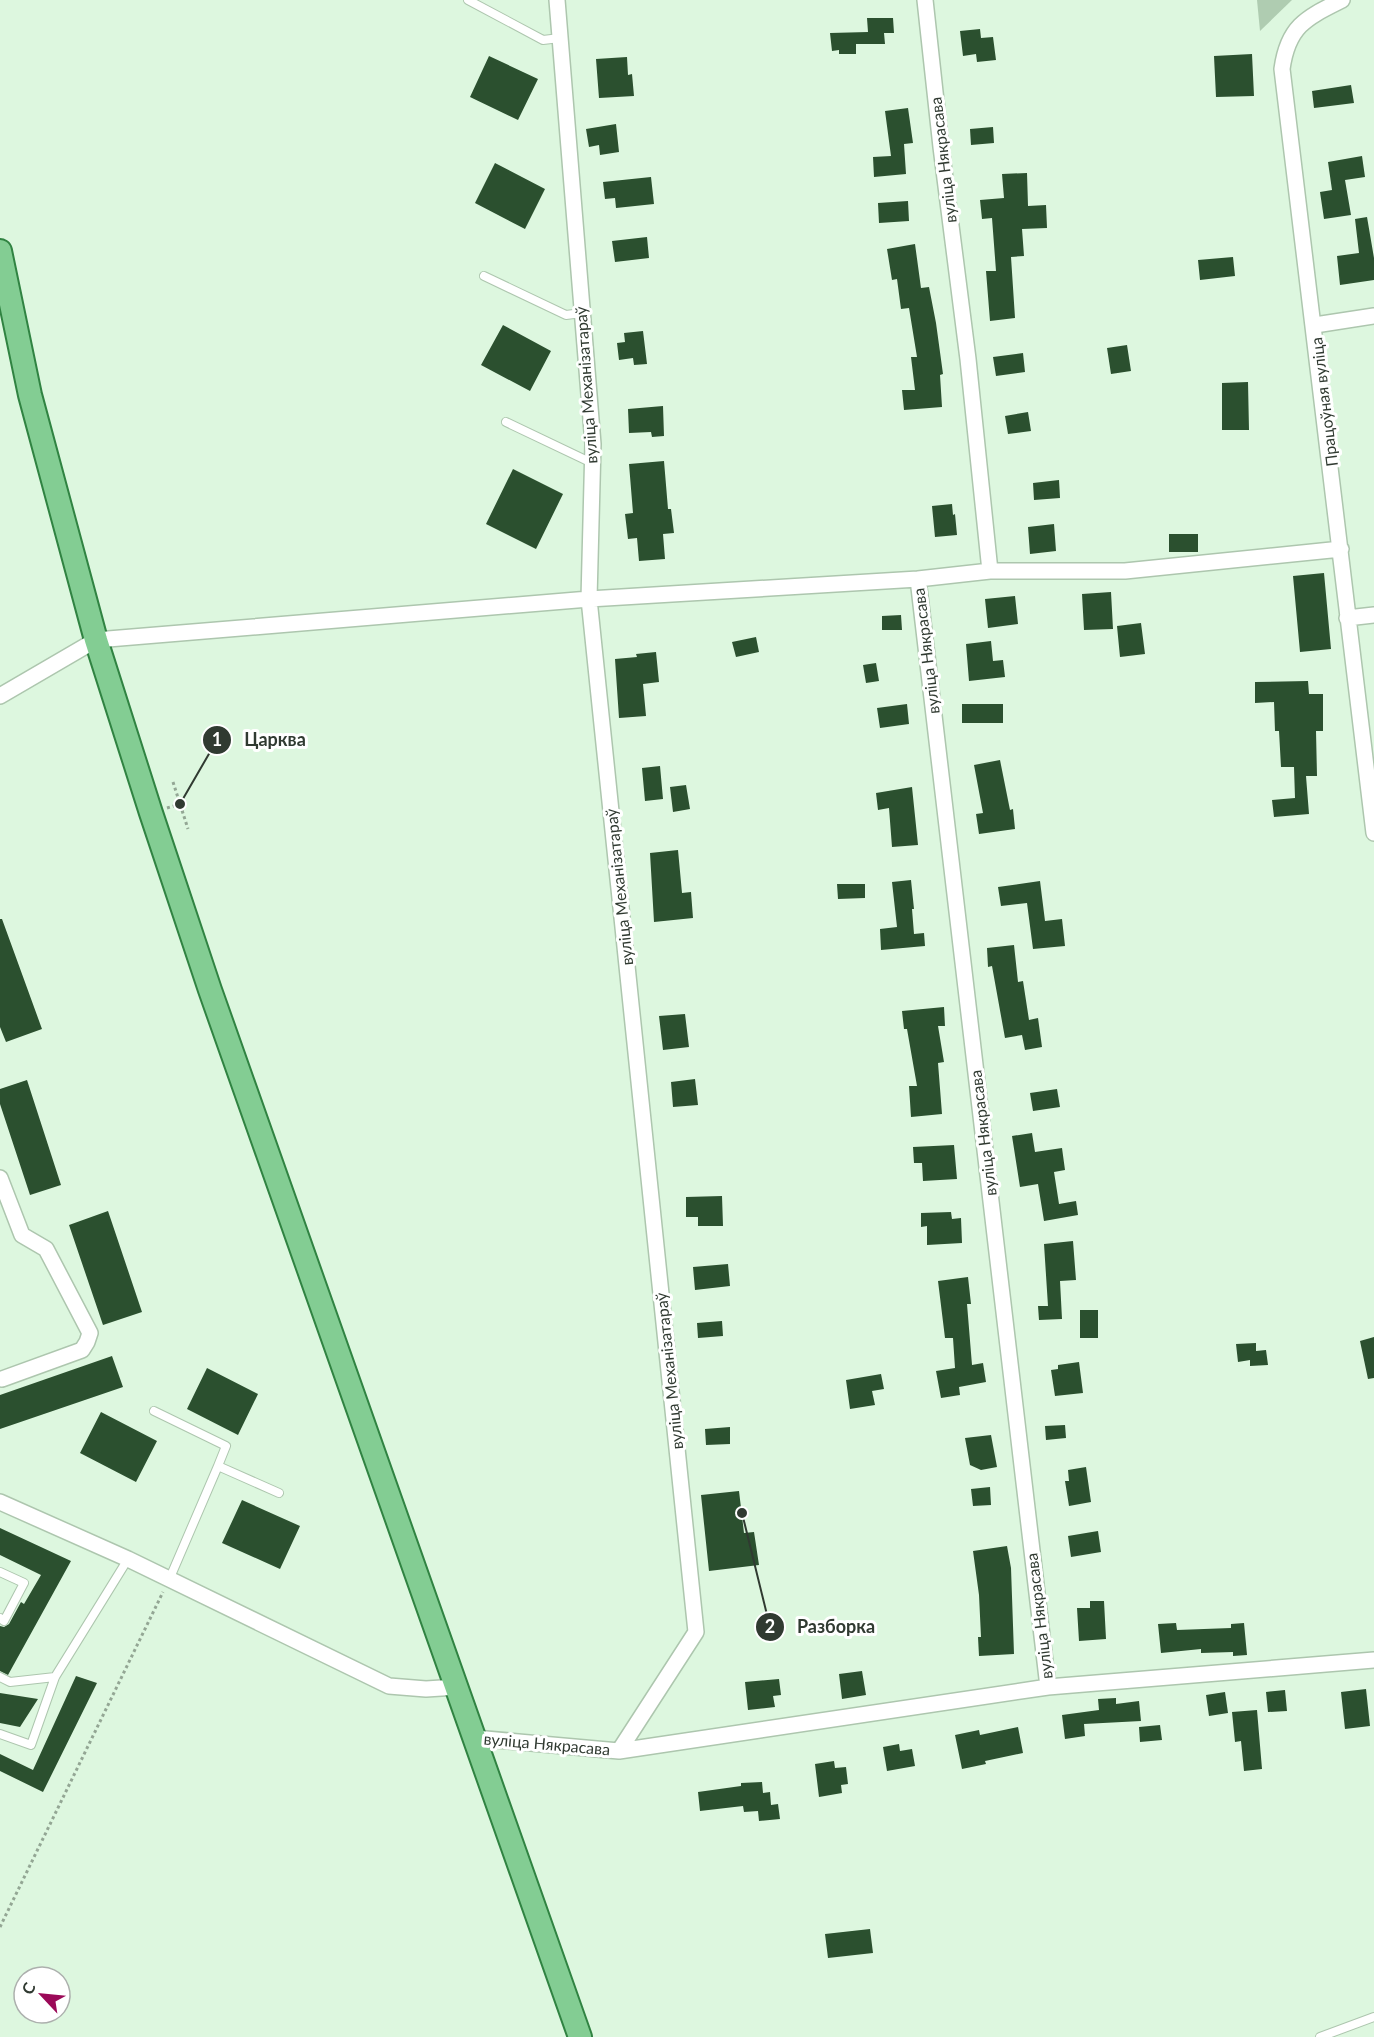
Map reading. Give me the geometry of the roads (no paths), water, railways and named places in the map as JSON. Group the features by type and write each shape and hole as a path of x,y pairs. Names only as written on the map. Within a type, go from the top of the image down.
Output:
{"main road":[{"path":"0,251 30,395 96,640 210,990 580,2037"}],"street":[{"name":"вуліца Механізатараў","path":"556,0 593,444 589,599 696,1632 619,1751"},
{"name":"вуліца Някрасава","path":"925,0 968,359 990,571"},
{"name":"Працоўная вуліца","path":"1342,0 1316,13 1295,30 1285,49 1282,69 1315,325 1347,618 1374,833"},
{"path":"1315,325 1374,316"},
{"path":"0,696 96,640 589,599 918,579 990,571 1125,572 1341,549"},
{"name":"вуліца Някрасава","path":"918,579 1048,1687"},
{"path":"1347,618 1374,615"},
{"path":"0,1178 22,1235 46,1249 90,1333 82,1350 2,1379"},
{"path":"0,1502 128,1559 389,1686 426,1689 457,1687"},
{"name":"вуліца Някрасава","path":"475,1738 619,1751 1048,1687 1374,1660"}],"lane":[{"path":"468,0 543,40 560,38"},
{"path":"484,276 566,315 582,313"},
{"path":"506,422 592,463"},
{"path":"154,1411 226,1446 169,1580"},
{"path":"218,1466 279,1493"},
{"path":"0,1734 31,1745 55,1677 128,1559"},
{"path":"0,1572 24,1583 4,1621 0,1618"},
{"path":"0,1677 10,1682 55,1677"},
{"path":"1320,2037 1374,2017"}],"place":[{"name":"Царква","path":"180,804"},
{"name":"Разборка","path":"742,1513"}]}
